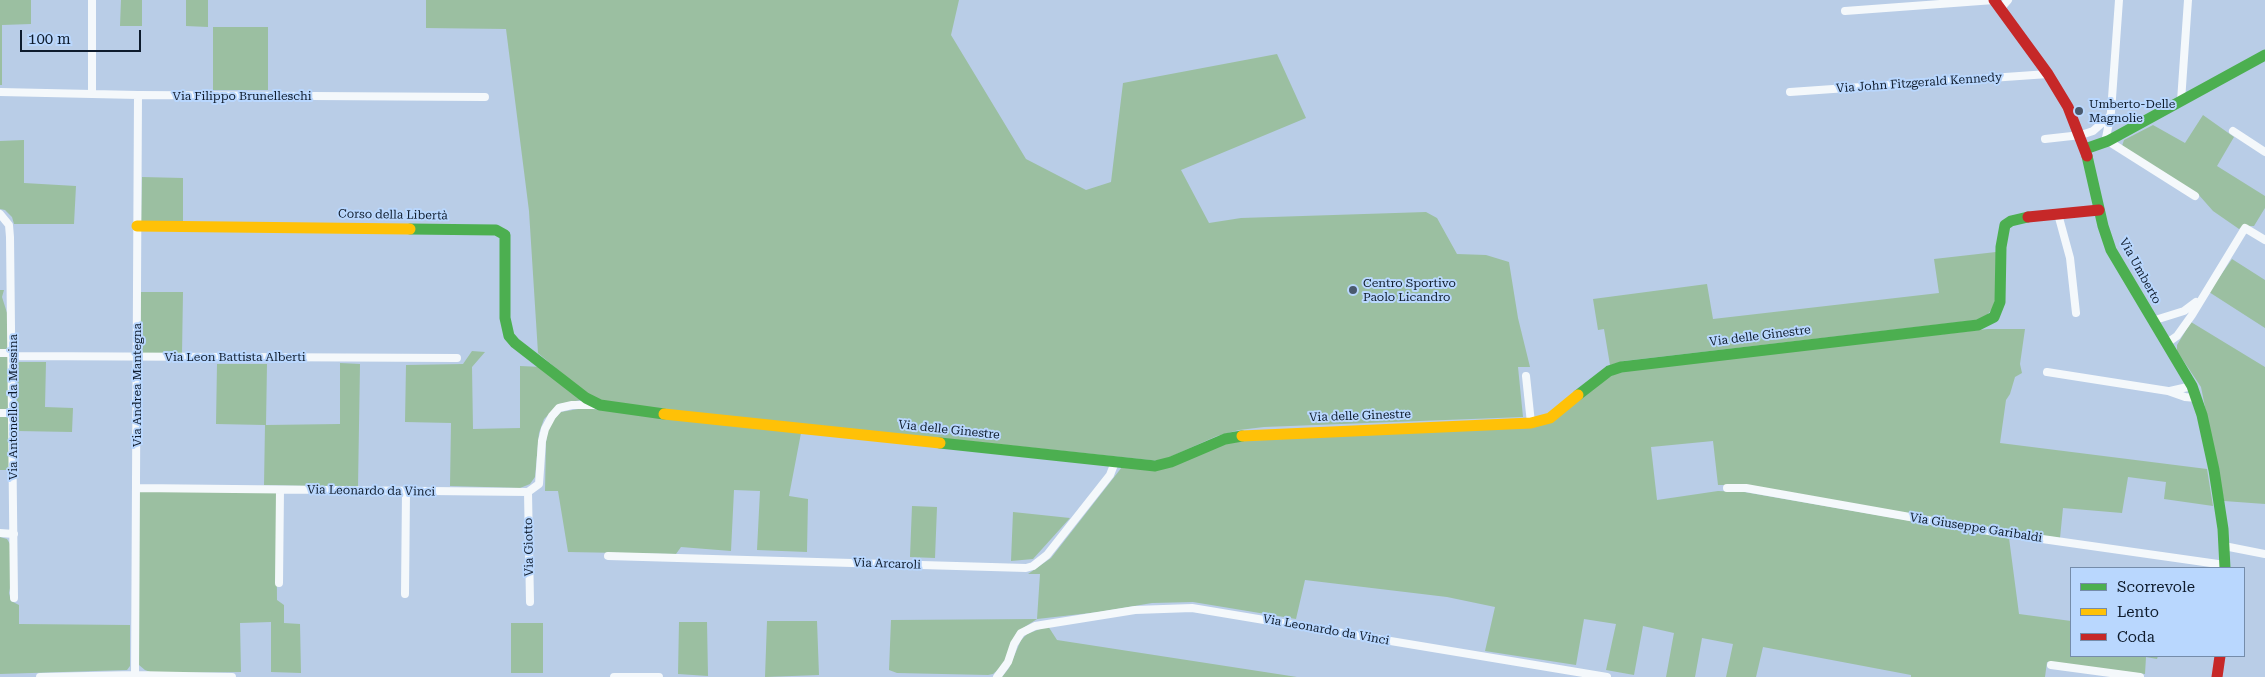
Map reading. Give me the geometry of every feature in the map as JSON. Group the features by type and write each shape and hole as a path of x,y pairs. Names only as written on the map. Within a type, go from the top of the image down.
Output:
{"street":[{"path":"92,0 92,93"},
{"path":"2107,142 2120,0"},
{"path":"2181,101 2188,0"},
{"path":"1845,11 1999,2"},
{"name":"Via Umberto","path":"1999,2 2068,107 2085,149 2106,236 2118,263 2167,343 2197,398 2214,470 2225,566"},
{"path":"2085,149 2107,142 2265,55"},
{"name":"Via John Fitzgerald Kennedy","path":"1790,92 2048,74"},
{"name":"Via Filippo Brunelleschi","path":"0,92 138,95 485,97"},
{"name":"Via Andrea Mantegna","path":"135,675 138,95"},
{"path":"2045,139 2081,136 2093,131 2110,116"},
{"path":"2233,131 2265,152"},
{"path":"2107,142 2195,196"},
{"name":"Via delle Ginestre","path":"539,361 586,398 600,405 676,416 1115,462 1163,465 1225,439 1268,433 1531,423 1550,418 1610,371 1621,367 1978,325 1994,317 2000,302 2001,247 2005,225 2021,218 2099,210"},
{"path":"2058,214 2070,258 2076,313"},
{"name":"Via Antonello da Messina","path":"3,216 9,225 10,237 14,598"},
{"name":"Corso della Libertà","path":"138,226 496,230 504,235 506,240 506,329 515,343 539,361"},
{"path":"2167,343 2177,336 2245,228 2265,240"},
{"path":"2152,321 2184,311 2201,297"},
{"name":"Via Leon Battista Alberti","path":"0,352 12,355 138,357 457,358"},
{"path":"2047,372 2168,391 2185,397 2197,398"},
{"path":"1526,376 1531,423"},
{"path":"2168,391 2192,386"},
{"path":"528,492 538,484 542,441 548,421 559,408 572,405 600,405"},
{"path":"0,413 13,413"},
{"name":"Via Arcaroli","path":"608,556 671,559 697,557 1026,568 1033,566 1047,555 1110,475 1115,462"},
{"name":"Via Leonardo da Vinci","path":"136,488 528,492"},
{"name":"Via Giuseppe Garibaldi","path":"1727,488 1746,488 2000,533 2225,566"},
{"path":"279,583 280,490"},
{"path":"405,594 406,491"},
{"name":"Via Giotto","path":"528,492 530,602"},
{"path":"0,533 14,534"},
{"path":"2224,546 2265,554"},
{"name":"Via Leonardo da Vinci","path":"998,677 1008,662 1014,644 1022,633 1044,623 1136,610 1192,608 1607,677"},
{"path":"2217,677 2220,657"},
{"path":"2051,665 2140,677"},
{"path":"40,677 135,675 232,677"},
{"path":"614,677 659,677"}],"green space":[{"path":"0,0 31,0 31,24 2,25 2,85 0,85"},
{"path":"121,0 142,0 142,26 120,26"},
{"path":"186,0 208,0 208,27 186,26"},
{"path":"426,0 959,0 951,35 1026,159 1086,190 1111,182 1123,83 1277,54 1306,118 1181,170 1209,223 1241,218 1426,212 1437,218 1457,254 1486,255 1509,262 1518,318 1530,367 1518,367 1523,417 1264,427 1239,430 1217,436 1163,460 1150,460 604,403 589,396 538,353 529,211 506,29 426,28"},
{"path":"213,27 268,27 268,90 213,90"},
{"path":"2203,115 2234,137 2217,166 2265,196 2265,208 2254,226 2243,226 2239,229 2213,211 2198,194 2122,146 2124,140 2153,125 2185,143"},
{"path":"24,140 24,183 76,186 74,224 14,224 12,217 5,210 0,209 0,141"},
{"path":"142,177 183,178 183,222 141,222"},
{"path":"1996,252 1995,300 1992,309 1987,315 1977,320 1624,361 1610,365 1604,329 1598,330 1593,299 1707,284 1713,319 1939,293 1934,259"},
{"path":"2232,259 2265,280 2265,328 2209,292"},
{"path":"0,290 4,290 2,297 8,316 10,338 7,349 0,349"},
{"path":"141,292 183,292 182,354 140,354"},
{"path":"2191,322 2265,367 2265,504 2224,501 2201,387 2177,351 2177,345"},
{"path":"1988,329 2025,329 2020,364 2022,373 2015,377 2010,394 2006,400 2000,443 2207,469 2213,506 2164,499 2166,482 2128,477 2122,513 2063,508 2060,538 1746,485 1718,485 1713,441 1651,447 1657,500 1718,491 1744,492 2009,538 2019,614 2070,621 2070,657 2146,657 2145,674 2047,662 2045,677 1911,677 1911,675 1763,647 1756,677 1726,677 1733,644 1702,638 1695,677 1666,677 1674,633 1643,626 1634,675 1606,670 1616,624 1584,619 1576,665 1485,651 1495,607 1447,597 1305,580 1296,619 1193,602 1152,603 1099,612 1037,619 1040,574 1028,574 1051,558 1122,467 1161,469 1225,442 1534,426 1603,380 1621,371"},
{"path":"472,351 485,352 472,367 473,429 520,428 520,366 542,367 581,400 559,404 544,419 539,433 535,477 530,484 520,488 450,486 451,423 405,422 406,365 463,364"},
{"path":"0,355 5,355 10,359 10,406 8,409 0,409"},
{"path":"16,362 46,362 45,407 73,408 72,432 17,431"},
{"path":"340,363 360,364 358,487 264,485 265,425 216,424 217,364 267,364 266,425 340,424"},
{"path":"584,408 801,433 789,496 808,499 807,552 757,550 760,491 734,490 731,551 681,547 676,554 568,552 558,491 545,491 546,442 548,430 554,419 561,412"},
{"path":"0,416 8,416 11,431 9,470 0,470"},
{"path":"139,492 276,492 277,600 284,605 284,623 300,624 301,673 271,672 271,622 240,623 241,672 153,673 139,665"},
{"path":"912,506 937,507 935,558 910,557"},
{"path":"1013,512 1070,518 1033,559 1011,561"},
{"path":"0,537 7,539 10,544 11,583 9,593 11,601 19,605 19,624 130,625 130,666 127,670 0,674"},
{"path":"1037,619 1017,632 1003,665 993,674 897,673 889,670 891,620"},
{"path":"767,621 817,621 819,675 765,677"},
{"path":"679,622 707,622 708,676 678,674"},
{"path":"511,623 543,623 543,673 511,673"},
{"path":"1048,626 1057,640 1297,677 1002,677 1009,668 1021,640 1027,634"}],"traffic: fast":[{"path":"2085,149 2108,141 2265,55"},
{"path":"2087,156 2103,226 2111,250 2192,386 2202,415 2214,470 2223,529 2225,567"},
{"path":"1578,395 1609,371 1621,367 1978,325 1994,317 2000,302 2001,247 2005,225 2011,221 2028,217"},
{"path":"410,229 496,230 505,235 505,318 509,336 515,343 586,398 600,405 664,414"},
{"path":"940,443 1155,466 1171,462 1225,439 1242,436"}],"traffic: slow":[{"path":"137,226 410,229"},
{"path":"1242,436 1531,423 1550,418 1578,395"},
{"path":"664,414 940,443"}],"traffic: jam":[{"path":"1994,0 2048,74 2068,107 2087,156"},
{"path":"2028,217 2099,210"},
{"path":"2217,677 2220,657"}],"place":[{"name":"Umberto-Delle Magnolie","path":"2079,111"},
{"name":"Centro Sportivo Paolo Licandro","path":"1353,290"}]}
